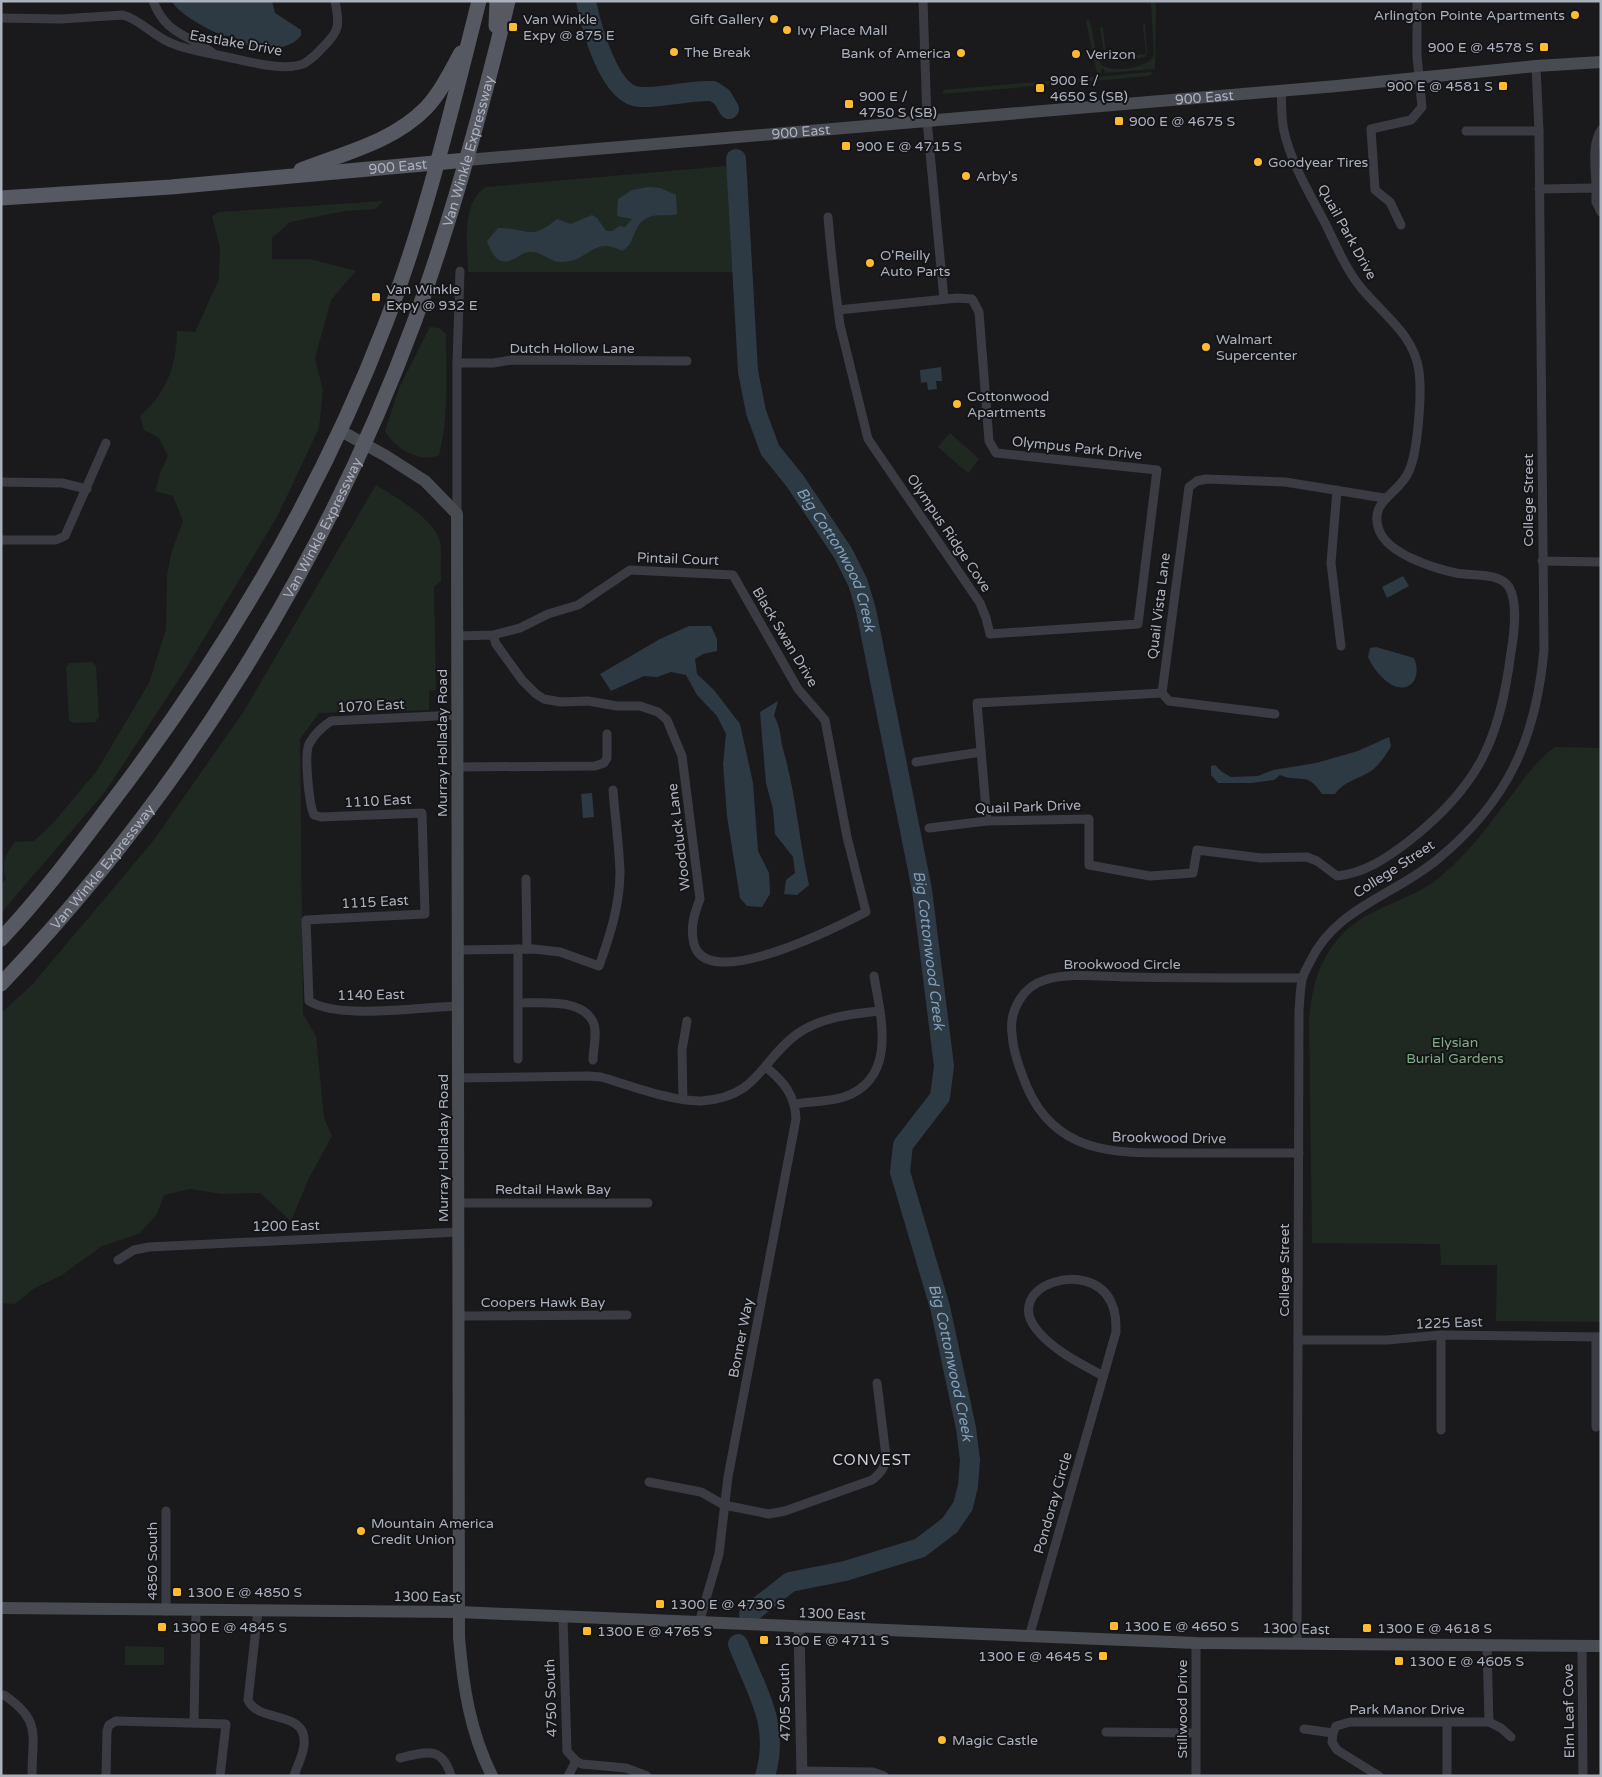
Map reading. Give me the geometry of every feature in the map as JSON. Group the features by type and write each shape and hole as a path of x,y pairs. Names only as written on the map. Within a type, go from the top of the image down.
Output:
{"main road":[{"name":"Van Winkle Expressway","path":"1,938 56,877 133,775 206,670 277,554 341,431 386,323 439,163 479,1"},
{"path":"496,52 497,1"},
{"name":"Van Winkle Expressway","path":"1,984 105,866 154,804 200,737 281,608 310,554 364,442 414,320 467,160 508,1"},
{"path":"281,178 389,136 410,123 435,97 469,40"},
{"name":"900 East","path":"1,198 92,194 281,178 467,160 1420,78 1536,66 1601,62"},
{"path":"341,431 364,442 425,481 457,514"},
{"name":"Murray Holladay Road","path":"457,514 459,1612 463,1682 472,1725 492,1776"},
{"name":"1300 East","path":"1,1608 166,1611 459,1612 1196,1643 1601,1646"}],"street":[{"path":"153,1 164,23 214,54"},
{"name":"Eastlake Drive","path":"1,18 60,19 123,15 132,18 151,33 189,50 264,64 292,66 303,64 313,57 335,35 338,27 334,1"},
{"path":"838,310 944,299 926,121 924,1"},
{"path":"1401,224 1390,202 1375,190 1371,128 1411,120 1420,112 1423,102 1417,56 1417,1"},
{"name":"College Street","path":"1297,1644 1299,1010 1302,978 1322,940 1338,924 1437,860 1484,814 1508,779 1531,726 1541,682 1544,650 1540,189 1536,66"},
{"name":"Quail Park Drive","path":"929,828 988,821 1089,819 1089,865 1150,876 1193,872 1197,850 1261,858 1307,857 1317,861 1337,876 1355,874 1391,855 1446,811 1468,784 1495,728 1507,685 1513,637 1512,598 1508,586 1499,579 1457,574 1431,567 1396,550 1380,532 1377,523 1377,512 1384,498 1405,480 1411,467 1417,425 1419,369 1410,344 1400,328 1362,289 1349,270 1294,163 1284,131 1280,90"},
{"path":"1601,130 1597,136 1596,143 1596,202 1601,212"},
{"path":"1466,131 1539,131"},
{"path":"1540,189 1596,188"},
{"name":"Olympus Ridge Cove","path":"828,217 838,310 868,439 980,603 990,634 1138,624"},
{"name":"Murray Holladay Road","path":"457,514 457,363 460,272"},
{"name":"Olympus Park Drive","path":"944,299 964,297 972,299 979,312 989,441 996,453 1157,470 1138,624"},
{"name":"Dutch Hollow Lane","path":"457,363 493,363 512,360 687,361"},
{"path":"1,540 56,540 64,537 69,531 106,443"},
{"name":"Quail Vista Lane","path":"1162,693 1189,487 1197,481 1206,479 1285,482 1384,498"},
{"path":"1,482 62,482 87,489"},
{"path":"1337,490 1330,563 1341,646"},
{"path":"1542,561 1601,562"},
{"name":"Pintail Court","path":"457,636 493,635 520,628 548,614 578,605 630,570 733,575"},
{"name":"Black Swan Drive","path":"733,575 798,689 817,711"},
{"name":"Woodduck Lane","path":"493,635 496,644 522,680 544,699 561,702 588,701 617,706 640,706 658,712 667,720 682,756 686,779 700,899 694,912 692,934 697,953 704,959 715,961 741,960 788,949 866,912 847,837 825,720 817,711"},
{"path":"988,821 977,703 1162,693 1169,701 1275,714"},
{"name":"1070 East","path":"314,815 310,806 308,790 308,746 322,728 331,721 457,715"},
{"path":"457,767 595,766 604,763 607,758 607,734"},
{"path":"916,762 981,752"},
{"path":"458,950 522,949 560,952 599,966 616,909 619,889 620,871 613,790"},
{"name":"1110 East","path":"314,815 334,817 422,813 424,865"},
{"name":"1115 East","path":"306,920 425,914 424,865"},
{"path":"518,1059 518,1003 526,879"},
{"name":"1140 East","path":"306,920 309,1001 319,1008 345,1012 458,1006"},
{"path":"795,1104 843,1098 856,1092 875,1073 882,1050 880,1010 874,976"},
{"name":"Brookwood Circle","path":"1019,1068 1012,1043 1011,1025 1013,1011 1021,997 1044,980 1097,977 1302,978"},
{"path":"518,1003 567,1003 587,1014 593,1021 595,1029 593,1060"},
{"path":"458,1078 594,1076 683,1100 699,1101 723,1096 741,1089 766,1068 785,1044 808,1027 834,1017 880,1010"},
{"path":"683,1100 682,1050 687,1021"},
{"name":"Bonner Way","path":"699,1623 719,1554 724,1505 796,1120 795,1104 787,1086 766,1068"},
{"name":"Brookwood Drive","path":"1019,1068 1034,1103 1045,1118 1066,1135 1089,1146 1119,1152 1299,1152"},
{"name":"Redtail Hawk Bay","path":"458,1203 648,1202"},
{"name":"1200 East","path":"118,1260 134,1250 149,1247 458,1232"},
{"name":"Pondoray Circle","path":"1029,1637 1116,1332 1115,1314 1111,1301 1097,1286 1076,1279 1062,1280 1046,1285 1036,1291 1031,1300 1029,1310 1036,1330 1056,1348 1103,1376"},
{"name":"Coopers Hawk Bay","path":"458,1316 628,1315"},
{"path":"1442,1335 1442,1430"},
{"name":"1225 East","path":"1298,1340 1388,1340 1442,1335 1598,1337"},
{"path":"1596,1428 1598,1337"},
{"path":"649,1482 701,1492 724,1505 778,1513 872,1480 881,1473 885,1465 886,1456 877,1383"},
{"name":"4850 South","path":"166,1511 166,1611"},
{"path":"194,1723 196,1610"},
{"path":"258,1610 248,1700 258,1712 291,1720 300,1730 304,1746 294,1776"},
{"name":"4750 South","path":"563,1617 566,1745 570,1756 576,1761"},
{"name":"4705 South","path":"799,1627 802,1773"},
{"name":"Stillwood Drive","path":"1196,1643 1196,1776"},
{"path":"1487,1646 1489,1722 1501,1728 1511,1737"},
{"name":"Elm Leaf Cove","path":"1582,1646 1583,1776"},
{"path":"4,1695 22,1708 31,1723 32,1776"},
{"path":"106,1776 107,1731 113,1721 226,1724 220,1776"},
{"name":"Park Manor Drive","path":"1333,1733 1336,1726 1350,1722 1489,1722"},
{"path":"1447,1722 1447,1776"},
{"path":"1304,1729 1333,1733 1332,1742 1336,1750 1379,1776"},
{"path":"1106,1732 1196,1733"},
{"path":"400,1758 434,1753 442,1757 450,1773"},
{"path":"568,1776 576,1761 591,1765 635,1770 647,1776"},
{"path":"802,1773 873,1772 884,1776"}],"green space":[{"path":"1151,2 1156,4 1155,69 1105,73 1104,69 1101,69 1101,73 1097,73 1086,21 1089,20 1097,57 1103,66 1123,69 1138,66 1151,60 1154,55"},
{"path":"1145,24 1147,53 1145,57 1112,62 1105,59 1100,28 1103,27 1106,58 1146,54 1143,25"},
{"path":"1153,73 1149,76 942,94 944,90"},
{"path":"738,165 740,272 468,272 467,226 469,214 478,194 486,187"},
{"path":"383,201 375,209 345,211 290,222 272,238 272,259 310,259 356,271 331,300 315,358 323,391 319,428 278,515 185,670 105,792 1,913 1,886 6,878 4,863 9,851 15,842 34,841 53,823 96,772 149,683 166,629 167,576 171,554 183,521 173,496 155,491 160,473 168,456 159,438 144,430 140,416 157,398 168,378 175,356 177,331 195,332 219,279 220,248 212,216 219,212"},
{"path":"430,327 439,328 446,334 446,411 439,455 424,457 408,453 395,443 385,431 399,388"},
{"path":"950,433 979,459 968,473 938,447"},
{"path":"376,485 422,517 437,533 440,542 441,581 434,587 436,690 429,691 429,710 319,713 300,739 303,1014 316,1036 324,1118 332,1136 309,1178 291,1221 260,1193 222,1194 190,1189 164,1195 157,1214 139,1234 102,1246 62,1275 33,1289 15,1304 1,1303 1,1013 32,985 153,841 244,711"},
{"path":"92,662 96,666 99,717 96,722 73,723 69,720 66,667 69,663"},
{"name":"Elysian Burial Gardens","path":"1555,747 1601,748 1601,1322 1496,1321 1497,1265 1441,1265 1440,1244 1312,1243 1309,1017 1312,996 1320,968 1337,940 1360,920 1373,912 1414,894 1450,869 1479,837 1533,768"},
{"path":"125,1646 164,1647 164,1665 125,1665"}],"shaded area":[{"path":"172,1 272,1 275,13 301,30 301,35 293,43 286,46 273,49 254,49 240,40 219,34 200,24 185,15"},
{"path":"648,187 660,188 676,195 677,214 654,216 642,221 630,244 622,251 612,247 597,247 579,258 561,262 537,253 528,252 514,259 504,261 496,258 487,241 498,228 534,232 548,226 557,219 571,224 592,215 597,218 606,231 612,231 619,226 625,227 632,219 617,216 618,199 632,190"},
{"path":"941,367 942,381 936,381 937,389 928,390 927,382 921,383 920,370"},
{"path":"1403,576 1409,586 1387,598 1382,587"},
{"path":"689,626 711,626 717,639 717,651 703,654 695,659 697,674 714,690 740,724 753,783 758,851 769,873 770,894 762,907 747,906 740,898 727,816 723,764 726,734 717,716 697,695 686,675 671,672 657,677 644,676 611,691 600,674 660,639"},
{"path":"1376,647 1414,658 1417,670 1411,684 1407,687 1394,686 1382,678 1368,657 1370,648"},
{"path":"778,701 774,716 779,729 791,783 809,885 797,895 784,894 786,880 795,873 793,857 775,834 773,809 766,783 760,712"},
{"path":"1389,737 1391,746 1377,765 1371,771 1347,783 1335,794 1322,794 1312,782 1280,775 1274,780 1251,783 1218,783 1211,775 1211,766 1215,765 1231,777 1258,776 1273,770 1316,763 1358,751"},
{"path":"592,793 594,817 583,818 581,794"}],"waterway":[{"name":"Big Cottonwood Creek","path":"586,1 603,58 619,85 629,94 649,97 713,91 722,97 729,109"},
{"name":"Big Cottonwood Creek","path":"736,159 748,371 756,412 770,450 795,481 843,553 858,583 866,610 922,890 944,1066 940,1097 903,1145 900,1172 940,1307 966,1428 970,1460 968,1486 963,1506 950,1525 920,1548 845,1571 790,1582 749,1614"},
{"name":"Big Cottonwood Creek","path":"738,1644 764,1707 768,1723 770,1740 765,1776"}],"place":[{"name":"Arlington Pointe Apartments","path":"1575,15"},
{"name":"Gift Gallery","path":"774,19"},
{"name":"Van Winkle Expy @ 875 E","path":"513,27"},
{"name":"Ivy Place Mall","path":"787,30"},
{"name":"900 E @ 4578 S","path":"1544,47"},
{"name":"The Break","path":"674,52"},
{"name":"Bank of America","path":"961,53"},
{"name":"Verizon","path":"1076,54"},
{"name":"900 E @ 4581 S","path":"1503,86"},
{"name":"900 E / 4650 S (SB)","path":"1040,88"},
{"name":"900 E / 4750 S (SB)","path":"849,104"},
{"name":"900 E @ 4675 S","path":"1119,121"},
{"name":"900 E @ 4715 S","path":"846,146"},
{"name":"Goodyear Tires","path":"1258,162"},
{"name":"Arby's","path":"966,176"},
{"name":"O'Reilly Auto Parts","path":"870,263"},
{"name":"Van Winkle Expy @ 932 E","path":"376,297"},
{"name":"Walmart Supercenter","path":"1206,347"},
{"name":"Cottonwood Apartments","path":"957,404"},
{"name":"Mountain America Credit Union","path":"361,1531"},
{"name":"1300 E @ 4850 S","path":"177,1592"},
{"name":"1300 E @ 4730 S","path":"660,1604"},
{"name":"1300 E @ 4650 S","path":"1114,1626"},
{"name":"1300 E @ 4845 S","path":"162,1627"},
{"name":"1300 E @ 4618 S","path":"1367,1628"},
{"name":"1300 E @ 4765 S","path":"587,1631"},
{"name":"1300 E @ 4711 S","path":"764,1640"},
{"name":"1300 E @ 4645 S","path":"1103,1656"},
{"name":"1300 E @ 4605 S","path":"1399,1661"},
{"name":"Magic Castle","path":"942,1740"}],"district":[{"name":"CONVEST","path":"872,1460"}]}
